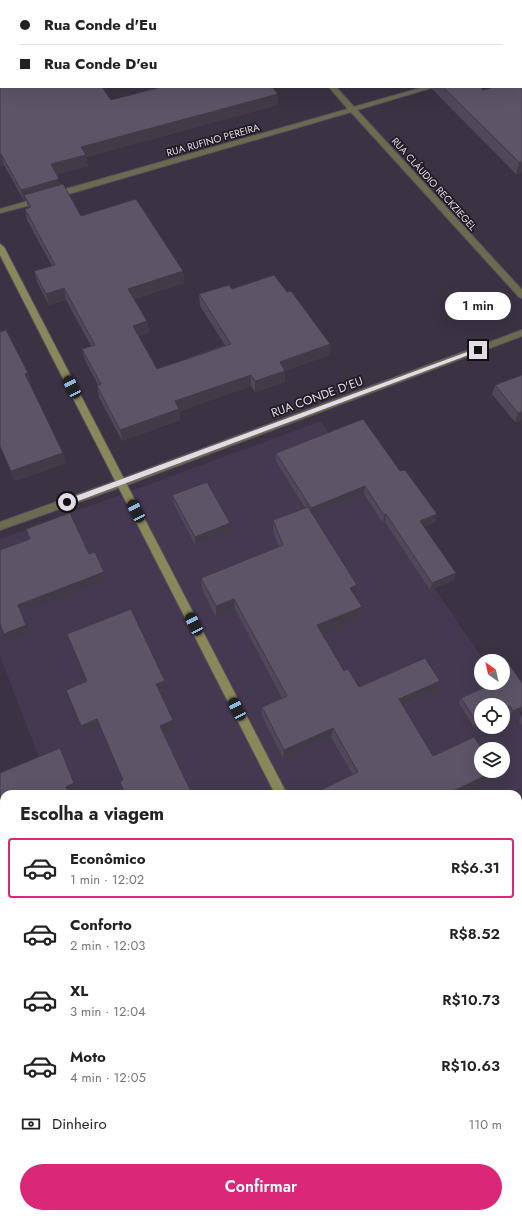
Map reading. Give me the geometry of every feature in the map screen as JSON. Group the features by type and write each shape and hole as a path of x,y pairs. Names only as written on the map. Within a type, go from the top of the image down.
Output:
{"main road":[{"path":"0,246 279,790"}],"street":[{"name":"RUA CLÁUDIO RECKZIEGEL","path":"333,88 522,295"},
{"name":"RUA RUFINO PEREIRA","path":"0,211 428,88"},
{"name":"RUA CONDE D'EU","path":"121,483 522,333"},
{"path":"0,526 121,483"}],"shaded area":[{"path":"321,421 479,654 474,654 474,690 504,690 509,698 474,698 474,734 510,734 510,699 522,717 522,790 51,790 0,656 0,539"}],"building":[{"path":"0,88 103,88 111,100 157,88 273,88 278,94 81,147 86,155 51,164 59,179 21,190 0,154"},
{"path":"444,88 481,88 483,90 490,88 522,88 522,162 519,162"},
{"path":"63,184 81,216 136,199 183,271 128,289 147,321 133,326 157,369 231,344 199,294 229,285 232,289 274,275 287,292 291,291 330,344 280,362 285,371 255,381 251,375 175,401 179,409 120,430 97,386 101,384 82,349 95,345 64,288 46,294 34,271 55,265 25,209 31,207 24,195"},
{"path":"6,330 28,373 25,374 63,453 11,471 0,446 0,332"},
{"path":"522,375 522,412 518,413 495,385"},
{"path":"363,419 400,471 405,470 437,514 420,521 456,573 432,583 386,514 384,515 365,486 311,508 276,453"},
{"path":"207,482 230,523 195,537 172,495"},
{"path":"308,507 357,585 350,588 362,607 317,625 344,671 348,669 359,687 425,658 440,681 399,699 433,756 474,737 477,742 474,742 474,778 480,778 455,790 320,790 358,772 333,728 284,750 262,707 287,696 234,599 216,606 201,578 283,545 273,520"},
{"path":"70,513 89,554 95,552 104,572 18,605 26,625 4,634 0,624 0,550 30,539 26,529"},
{"path":"131,609 165,681 156,684 173,720 160,726 190,790 123,790 120,782 123,780 97,719 81,726 66,690 87,681 67,634"},
{"path":"510,666 522,683 522,707 513,711 510,706 510,698 474,698 474,718 461,698 479,690 510,690"},
{"path":"60,748 74,783 66,787 67,790 0,790 0,773"}],"route":[{"path":"67,502 478,350"}]}
